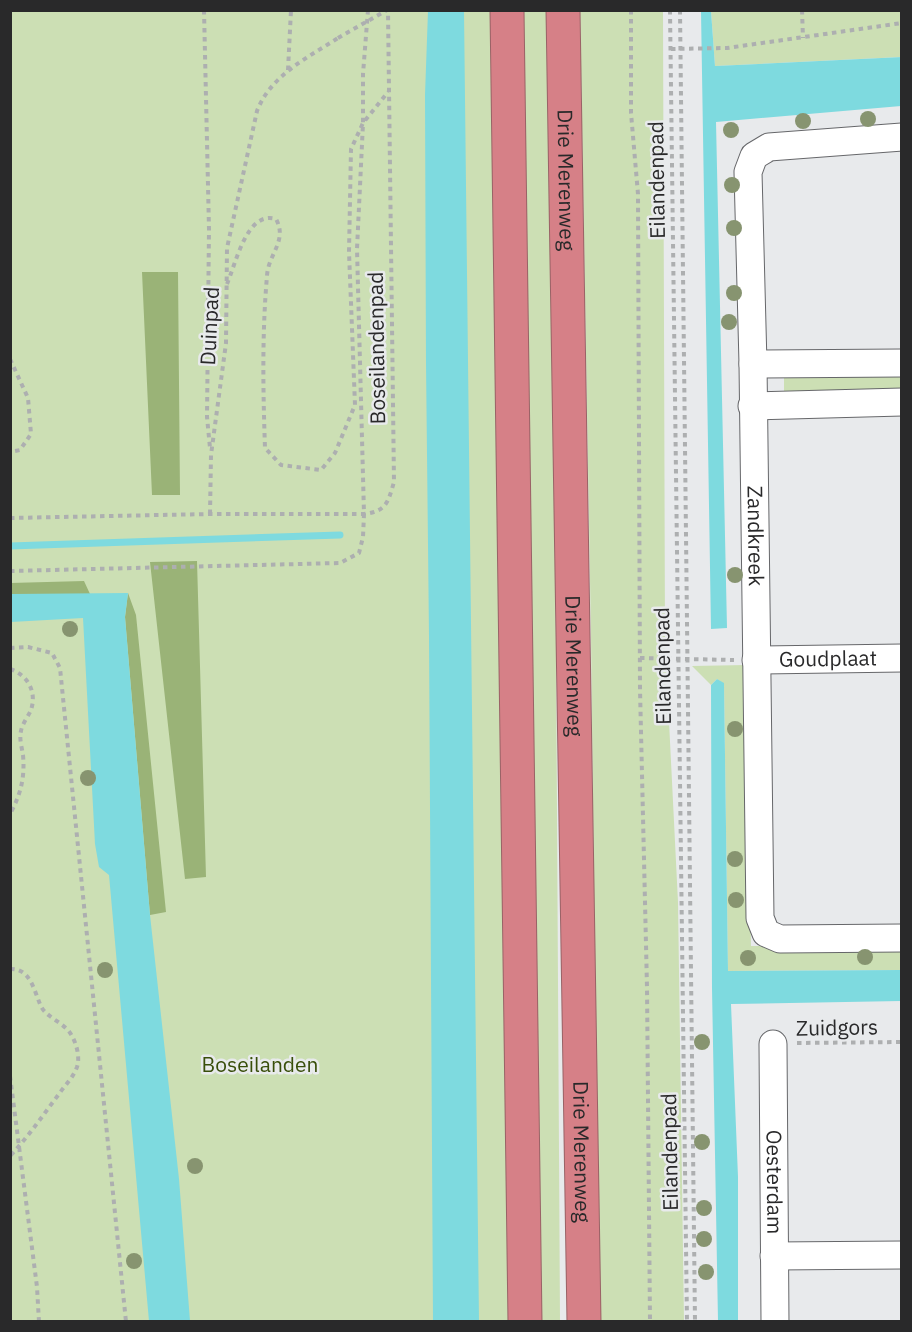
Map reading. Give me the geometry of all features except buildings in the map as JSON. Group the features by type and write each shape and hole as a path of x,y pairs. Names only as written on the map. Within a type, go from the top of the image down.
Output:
{"highway":[{"path":"507,10 525,1322"},
{"name":"Drie Merenweg","path":"563,10 584,1322"}],"street":[{"name":"Zandkreek","path":"902,137 769,147 754,156 748,172 753,364 760,918 766,933 780,939 902,938"},
{"path":"753,364 902,363"},
{"path":"752,406 902,402"},
{"name":"Goudplaat","path":"756,660 902,658"},
{"name":"Oesterdam","path":"773,1044 774,1322"},
{"path":"774,1256 902,1255"}],"path":[{"path":"204,10 209,229 207,417 211,455"},
{"path":"288,71 291,10"},
{"path":"10,571 340,563 359,553 363,537 364,514 357,249 363,74 368,10"},
{"name":"Duinpad","path":"210,514 211,455 226,343 227,248 257,111 262,97 288,71 338,38 387,10"},
{"name":"Boseilandenpad","path":"210,514 364,514 376,513 388,503 394,482 387,10"},
{"path":"631,10 631,113 638,194 640,658 647,987 650,1322"},
{"name":"Eilandenpad","path":"670,10 687,1322"},
{"path":"680,10 695,1322"},
{"path":"802,10 803,38"},
{"path":"671,49 727,48 902,23"},
{"path":"227,284 249,230 260,219 268,217 276,219 280,226 281,239 267,273 263,392 265,448 281,465 321,470 335,453 355,405 349,252 351,149 363,123 388,92"},
{"path":"10,358 28,398 32,434 20,450 10,452"},
{"path":"10,518 210,514"},
{"path":"10,648 28,647 52,653 60,668 126,1322"},
{"path":"640,658 756,660"},
{"path":"10,669 22,674 28,680 32,698 31,709 21,732 24,774 10,814"},
{"path":"10,969 16,968 24,972 44,1011 60,1022 70,1033 76,1044 78,1064 71,1079 10,1156"},
{"name":"Zuidgors","path":"773,1044 902,1042"},
{"path":"10,1076 37,1287 39,1322"}],"green space":[{"name":"Boseilanden","path":"10,11 494,11 513,1321 11,1321"},
{"path":"521,11 548,11 556,642 560,1322 536,1321"},
{"path":"580,11 663,11 665,641 678,902 684,1321 599,1321 591,638"},
{"path":"711,11 901,11 901,57 715,66"},
{"path":"142,272 178,272 180,495 152,495"},
{"path":"901,371 901,395 784,396 784,372"},
{"path":"197,561 206,877 185,879 150,562"},
{"path":"84,581 90,594 11,594 10,583"},
{"path":"128,593 136,615 166,912 150,915 125,617"},
{"path":"746,665 751,946 901,945 901,970 728,971 724,684 717,679 711,685 692,666"}],"water":[{"path":"428,11 464,11 479,1322 433,1321 426,363 425,95"},
{"path":"701,11 711,11 715,66 902,57 901,106 716,122 727,628 711,629"},
{"path":"128,593 125,617 150,915 179,1179 190,1321 149,1321 109,875 99,867 95,844 83,618 11,622 11,594"},
{"path":"717,679 724,683 728,971 902,970 901,1001 731,1004 738,1177 738,1322 718,1321 712,988 711,685"}],"waterway":[{"path":"10,546 340,535"}]}
